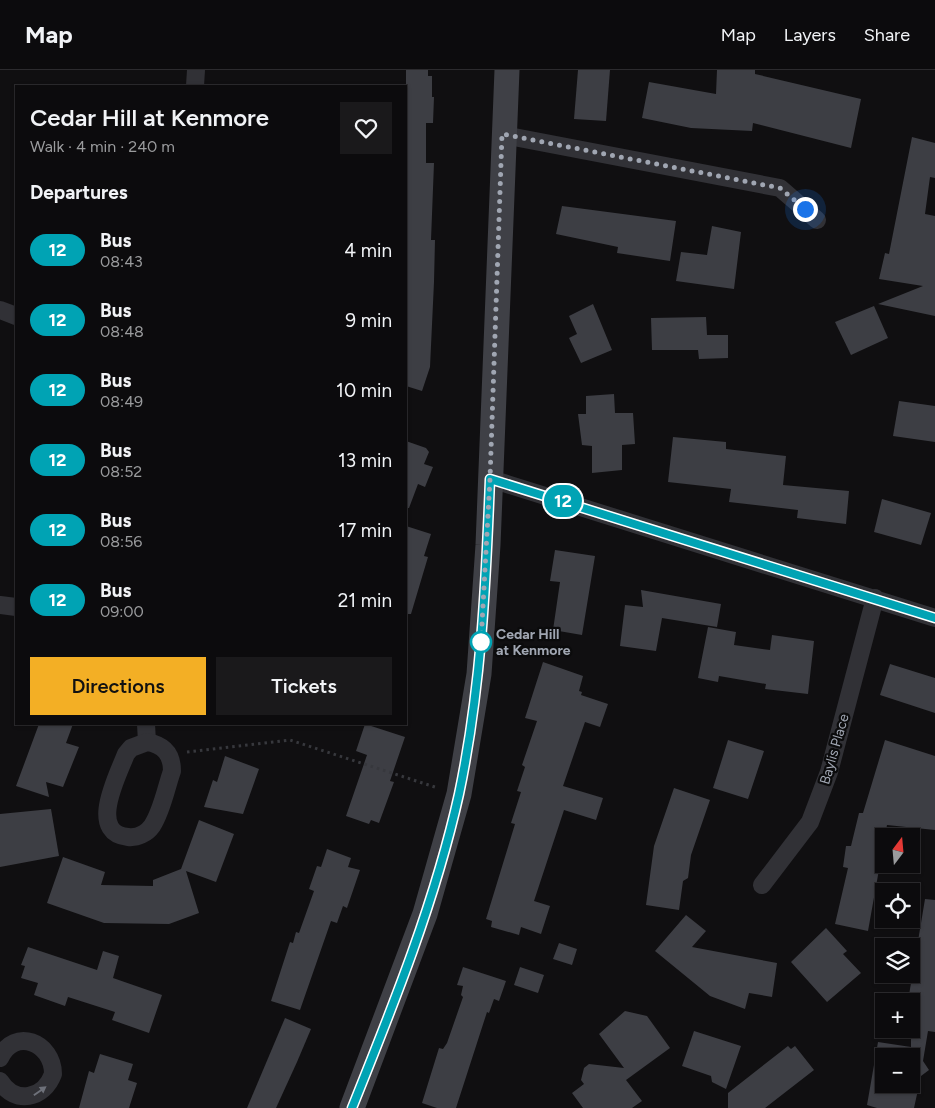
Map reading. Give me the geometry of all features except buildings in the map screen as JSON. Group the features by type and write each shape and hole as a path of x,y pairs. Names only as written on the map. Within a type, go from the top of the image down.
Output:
{"street":[{"path":"195,85 196,70"},
{"path":"352,1108 425,914 458,794 479,674 490,479 502,134 507,70"},
{"path":"502,134 780,188 817,220"},
{"path":"0,310 15,316"},
{"path":"490,479 935,618"},
{"name":"Baylis Place","path":"762,885 810,822 829,772 875,598"},
{"path":"0,605 15,607"},
{"path":"146,725 148,742"},
{"path":"148,742 164,748 169,754 172,771 153,825 147,832 138,836 128,837 118,833 111,827 106,807 126,754 131,748 148,742"},
{"path":"0,1058 8,1047 26,1041 44,1048 53,1064 50,1083 36,1095 20,1096 2,1089"}],"path":[{"path":"169,754 290,740 458,794"}],"bus line":[{"name":"12","path":"352,1108 425,914 458,794 479,674 488,545 490,479 935,618"}],"place":[{"name":"Cedar Hill at Kenmore","path":"481,642"}],"route":[{"path":"481,642 488,545 502,134 780,188 805,209"}]}
